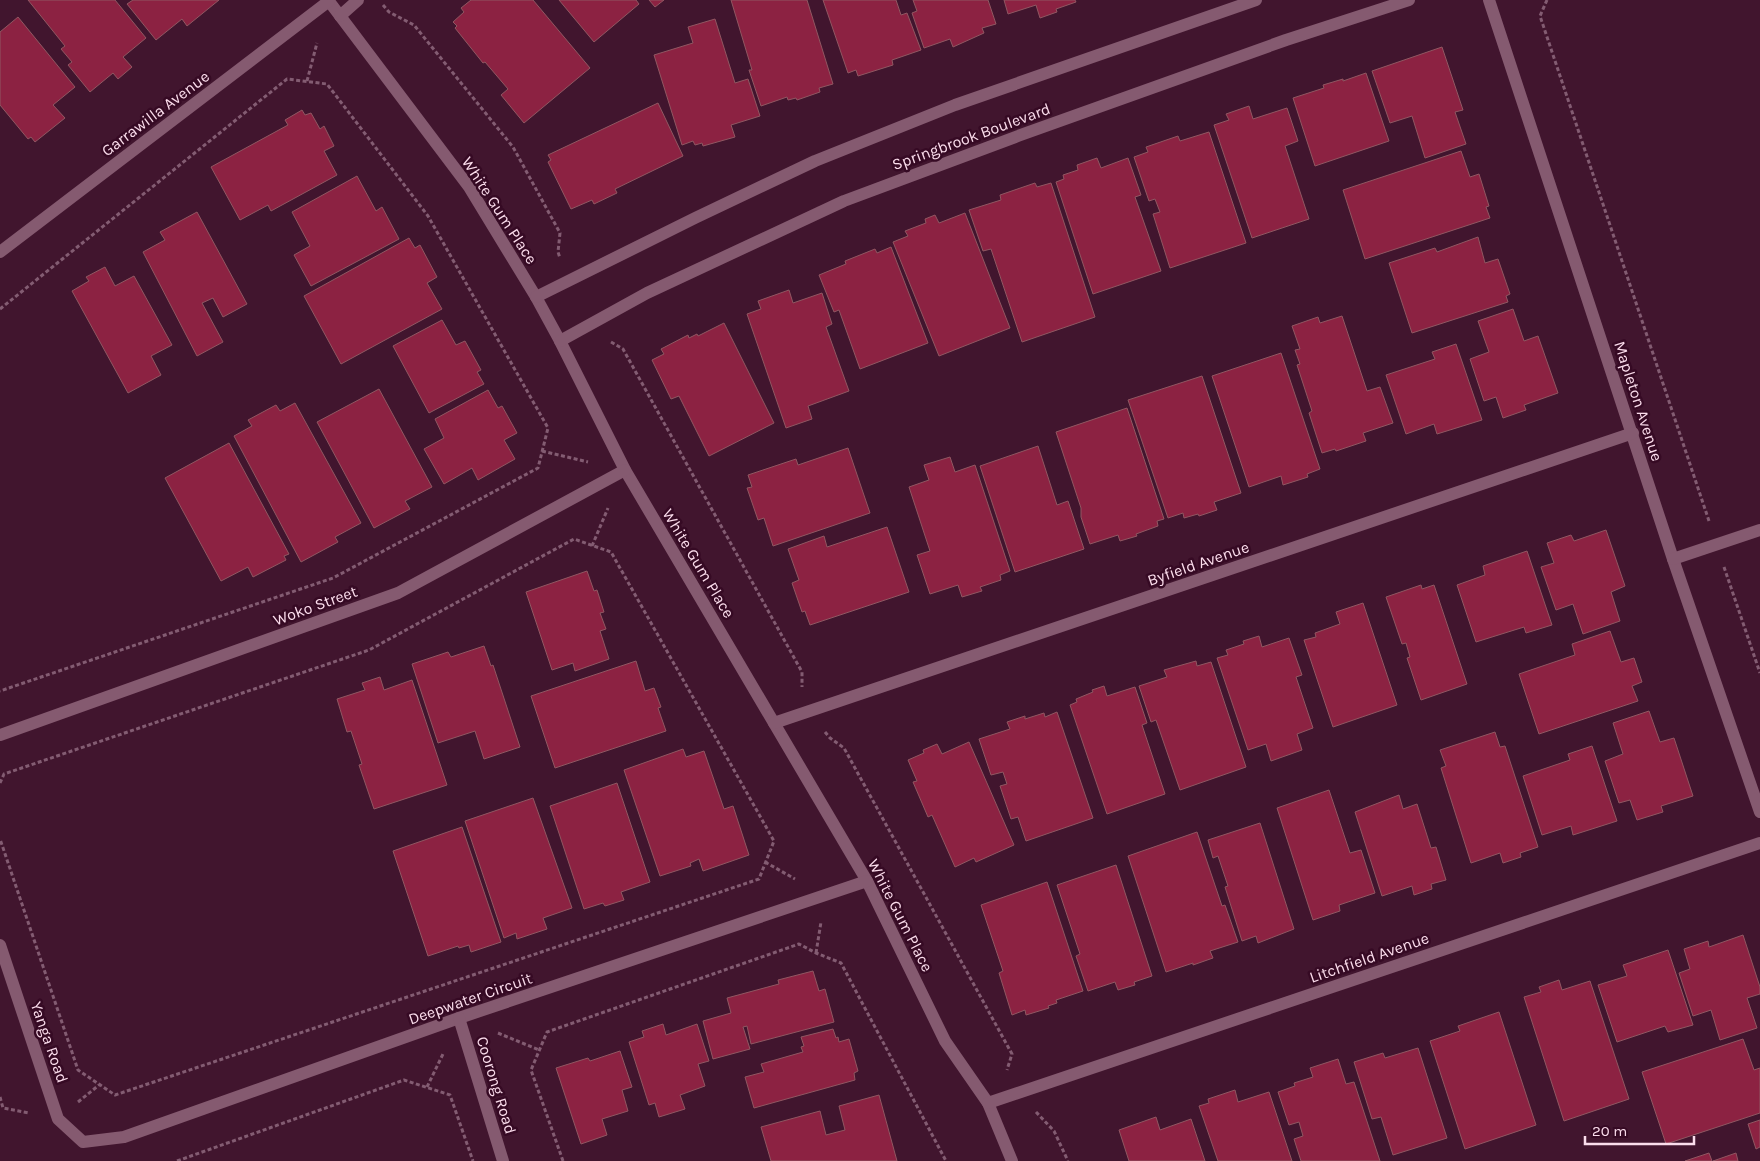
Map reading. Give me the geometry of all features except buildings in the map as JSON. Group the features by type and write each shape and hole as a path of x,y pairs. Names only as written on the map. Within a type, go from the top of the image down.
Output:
{"street":[{"name":"White Gum Place","path":"329,0 469,187 536,297 624,470 866,881 945,1041 988,1103 1012,1161"},
{"name":"Garrawilla Avenue","path":"0,252 329,0"},
{"path":"340,16 358,0"},
{"name":"Springbrook Boulevard","path":"536,297 695,218 816,161 954,105 1256,0"},
{"name":"Springbrook Boulevard","path":"560,341 648,293 844,201 1268,46 1409,0"},
{"name":"Mapleton Avenue","path":"1489,0 1633,433 1673,560 1760,812"},
{"name":"Byfield Avenue","path":"774,724 1633,433"},
{"name":"Woko Street","path":"0,735 398,593 624,470"},
{"path":"1673,560 1760,530"},
{"name":"Litchfield Avenue","path":"988,1103 1760,843"},
{"name":"Deepwater Circuit","path":"83,1142 124,1137 460,1018 866,881"},
{"name":"Yanga Road","path":"0,945 58,1118 83,1142"},
{"name":"Coorong Road","path":"460,1018 503,1161"}],"path":[{"path":"378,0 389,12 414,25 513,147 560,233 558,252 571,279"},
{"path":"1547,0 1540,16 1760,673"},
{"path":"0,310 287,79 327,84 428,216 548,428 538,468 333,578 0,691"},
{"path":"595,322 609,341 623,349 802,672 801,693 830,738 844,748 1012,1054 1007,1070 1040,1117 1054,1131 1068,1161"},
{"path":"542,451 624,470"},
{"path":"0,783 4,774 369,650 574,539 610,552 774,841 759,879 115,1095 78,1070 0,839"},
{"path":"563,1161 531,1070 548,1032 799,944 841,963 946,1161"},
{"path":"177,1161 404,1080 450,1095 473,1161"}]}
